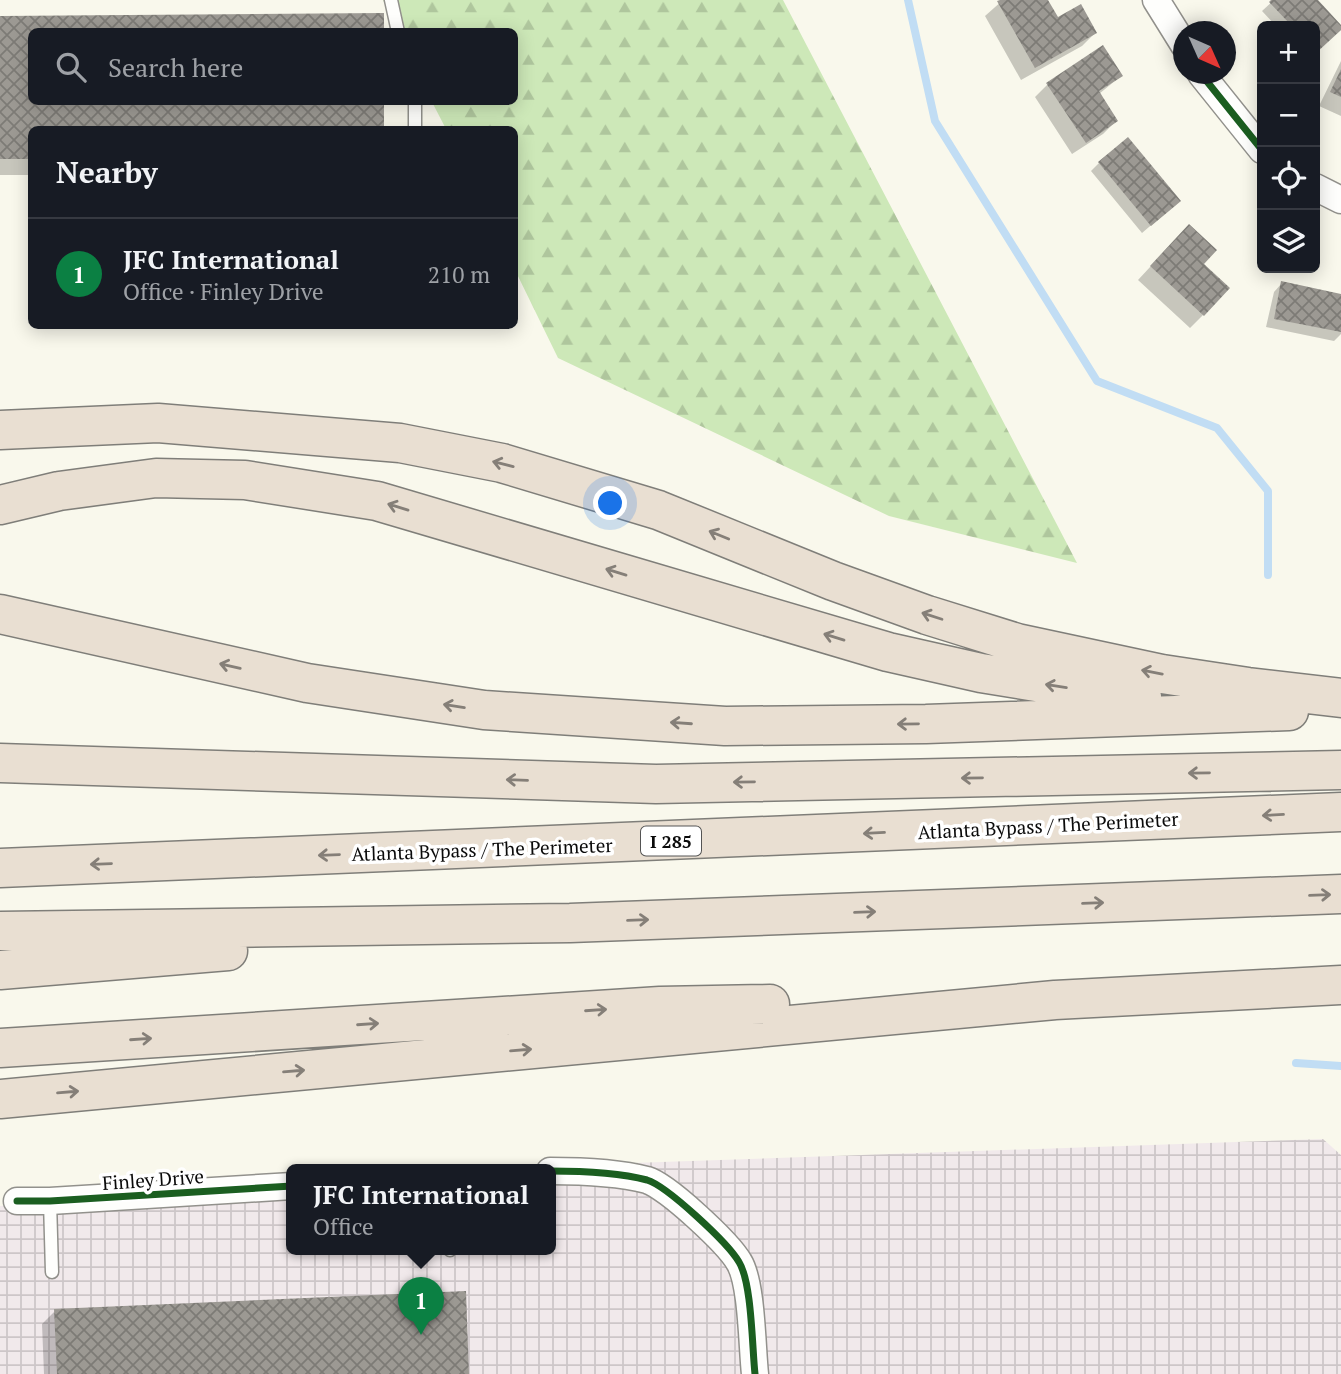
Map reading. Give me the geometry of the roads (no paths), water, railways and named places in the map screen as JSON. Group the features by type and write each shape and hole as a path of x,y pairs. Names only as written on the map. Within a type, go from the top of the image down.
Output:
{"highway":[{"path":"0,430 158,423 400,443 502,463 658,510 833,581 927,615 1017,643 1162,674 1341,698"},
{"path":"0,505 59,491 156,478 244,480 377,501 888,653 981,673 1085,690 1294,710"},
{"path":"10,616 307,683 484,710 725,726 939,723 1341,709"},
{"path":"0,763 656,784 1341,770"},
{"name":"Atlanta Bypass / The Perimeter","path":"0,868 1341,812"},
{"path":"0,931 570,923 1341,894"},
{"path":"0,970 570,923"},
{"path":"0,1048 660,1006 1055,1000 1341,985"},
{"path":"0,1099 1055,1000"}],"street":[{"path":"1156,0 1173,27"},
{"path":"1209,84 1260,147"},
{"path":"1320,190 1341,200"},
{"path":"556,1171 650,1181 704,1222 740,1263 746,1287 755,1374"},
{"name":"Finley Drive","path":"17,1201 286,1186"}],"lane":[{"path":"391,0 397,28"},
{"path":"415,105 415,126"},
{"path":"50,1201 52,1272"}],"waterway":[{"path":"908,0 935,121 1097,381 1217,428 1268,491 1268,575"},
{"path":"1296,1063 1341,1066"}],"place":[{"name":"JFC International","path":"421,1335"}]}
